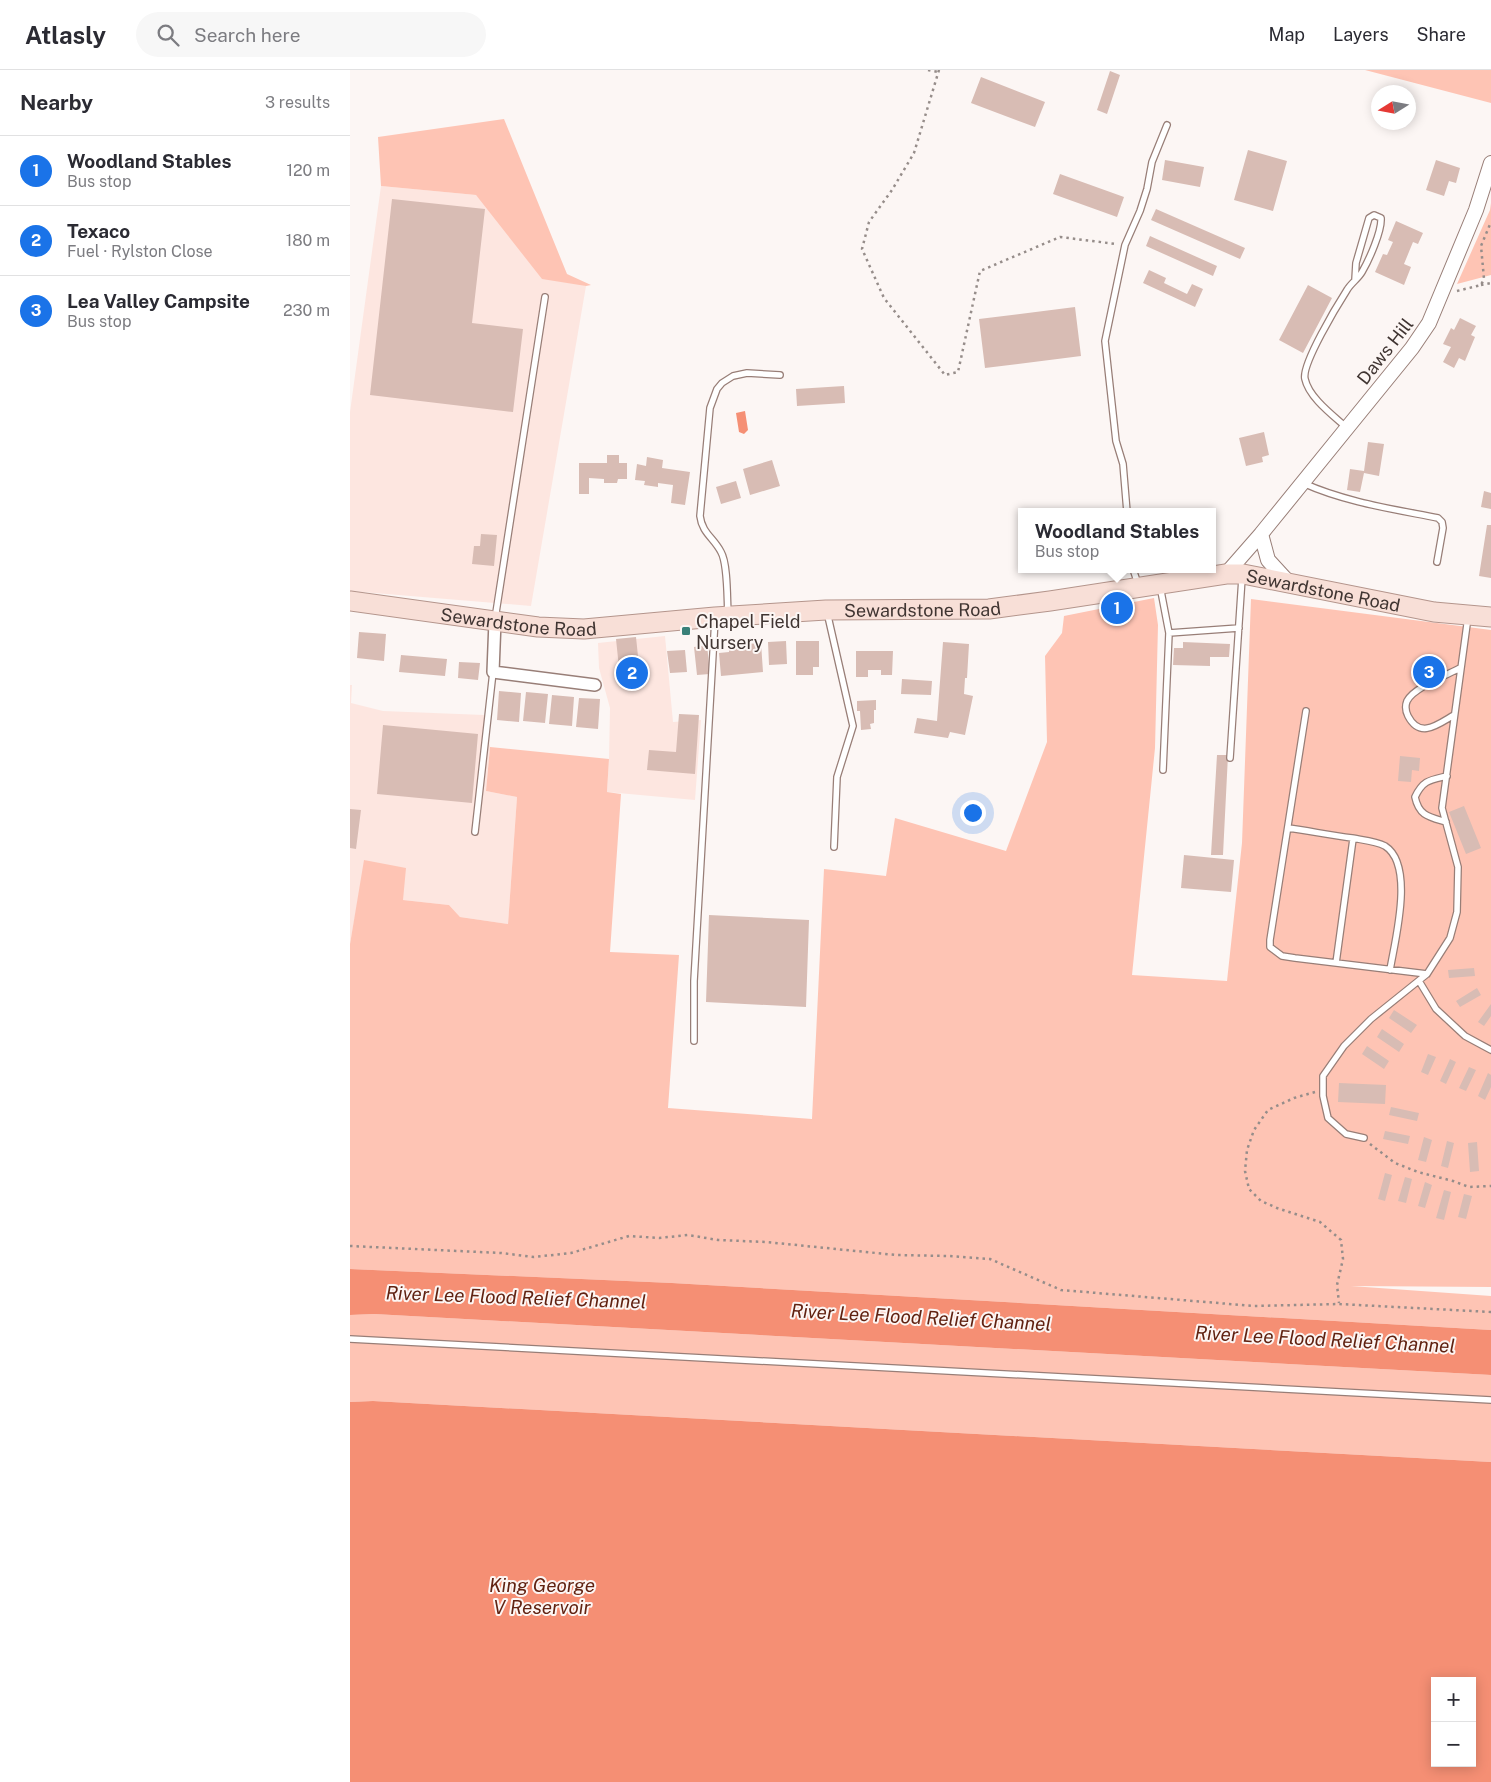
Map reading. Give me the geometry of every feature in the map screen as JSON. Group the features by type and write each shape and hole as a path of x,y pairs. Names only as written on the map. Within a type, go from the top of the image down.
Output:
{"main road":[{"name":"Sewardstone Road","path":"350,601 495,621 584,629 826,610 989,609 1050,601 1136,578 1160,584 1234,574 1434,612 1491,617"}],"street":[{"name":"Daws Hill","path":"1234,574 1262,534 1412,348 1429,323 1476,210 1491,163"},
{"path":"1262,534 1268,560 1291,585"},
{"path":"495,621 493,672 595,685"}],"lane":[{"path":"1127,508 1123,464 1116,441 1105,341 1125,245 1140,211 1147,190 1152,162 1167,125"},
{"path":"1348,428 1320,403 1307,385 1304,372 1318,342 1348,288 1356,280 1362,273 1382,228 1381,218 1374,215 1369,218 1356,262 1356,280"},
{"path":"495,621 545,297"},
{"path":"694,1041 694,981 725,562 722,552 701,525 700,516 710,408 717,389 722,383 733,376 748,374 780,375"},
{"path":"1303,483 1344,498 1438,518 1442,522 1443,528 1437,562"},
{"path":"1230,758 1239,628 1234,574"},
{"path":"1160,584 1169,633 1163,770"},
{"path":"826,610 853,726 838,777 834,847"},
{"path":"1364,1138 1346,1134 1328,1118 1323,1096 1323,1076 1344,1046 1371,1019 1427,974 1450,938 1457,912 1458,867 1442,808 1468,615"},
{"path":"1169,633 1239,628"},
{"path":"1454,715 1426,729 1418,728 1412,724 1406,712 1406,702 1424,687 1460,668"},
{"path":"475,832 493,672"},
{"path":"1306,710 1270,947 1282,956 1427,974"},
{"path":"1446,822 1422,813 1417,806 1415,797 1422,784 1431,779 1447,776"},
{"path":"1288,828 1384,846 1392,852 1398,861 1401,877 1401,896 1390,970"},
{"path":"1336,963 1353,839"},
{"path":"1419,981 1436,1010 1465,1036 1491,1050"},
{"path":"350,1339 1491,1400"}],"path":[{"path":"928,70 938,71 914,153 870,222 862,249 884,298 945,376 958,372 980,270 1060,237 1125,245"},
{"path":"1481,285 1484,279 1481,246 1491,222"},
{"path":"1442,294 1491,283"},
{"path":"1323,1089 1294,1098 1268,1110 1254,1130 1247,1150 1245,1171 1249,1189 1261,1201 1320,1222 1341,1240 1343,1259 1337,1286 1339,1304"},
{"path":"1364,1138 1395,1163 1469,1187 1491,1186"},
{"path":"350,1246 501,1253 534,1257 572,1253 629,1236 659,1238 688,1235 718,1240 766,1242 896,1255 990,1259 1061,1290 1254,1306 1339,1304 1491,1312"}],"shaded area":[{"path":"1365,70 1491,70 1491,103"},
{"path":"504,119 567,274 591,285 586,286 542,279 476,195 381,186 378,137"},
{"path":"381,186 476,195 555,276 586,286 531,606 350,591 350,412"},
{"path":"1491,203 1491,275 1457,284 1490,210"},
{"path":"1154,598 1158,625 1155,748 1132,975 1227,981 1242,843 1251,599 1491,630 1491,1287 1351,1286 1491,1296 1491,1330 672,1283 350,1269 350,944 364,860 406,868 403,900 449,905 460,917 508,924 517,797 486,791 490,747 609,759 607,792 621,794 610,952 679,955 668,1108 812,1119 824,869 886,876 895,818 1006,851 1047,742 1045,656 1062,633 1064,616"},
{"path":"665,636 673,722 701,720 695,800 607,792 610,708 599,668 598,643"},
{"path":"350,685 352,685 351,703 383,711 484,715 490,747 486,791 517,797 508,924 460,917 449,905 403,900 365,860 350,944"},
{"path":"374,1314 1491,1375 1491,1462 373,1401 350,1402 350,1315"}],"water":[{"path":"745,411 748,430 744,434 739,432 736,413"},
{"name":"River Lee Flood Relief Channel","path":"350,1269 672,1283 1491,1330 1491,1375 374,1314 350,1315"},
{"name":"King George V Reservoir","path":"373,1401 1491,1462 1491,1782 350,1782 350,1402"}],"building":[{"path":"1110,71 1120,75 1107,114 1097,110"},
{"path":"981,77 1045,102 1035,127 971,103"},
{"path":"1248,150 1287,161 1273,211 1234,200"},
{"path":"1165,160 1204,167 1200,187 1162,180"},
{"path":"1436,160 1460,168 1456,183 1449,181 1444,196 1426,190"},
{"path":"1060,174 1124,197 1117,217 1053,194"},
{"path":"392,199 485,209 472,323 523,329 513,412 370,395"},
{"path":"1156,209 1245,248 1240,259 1151,220"},
{"path":"1396,221 1423,233 1418,244 1413,242 1404,264 1411,267 1404,285 1375,272 1383,254 1387,255 1393,242 1388,240"},
{"path":"1150,236 1217,266 1213,276 1146,246"},
{"path":"1149,270 1166,278 1164,283 1187,294 1192,284 1203,289 1195,307 1143,283"},
{"path":"1308,285 1332,298 1303,353 1279,340"},
{"path":"1075,307 1081,356 985,368 979,319"},
{"path":"1460,318 1476,326 1471,335 1475,337 1465,361 1459,358 1454,368 1443,362 1451,347 1443,344 1451,328 1454,330"},
{"path":"844,386 845,403 797,406 796,389"},
{"path":"1264,432 1269,455 1262,457 1263,462 1246,466 1239,438"},
{"path":"1368,442 1384,444 1379,476 1364,473 1360,492 1347,490 1350,469 1364,471"},
{"path":"607,455 619,455 619,463 627,463 627,479 618,479 617,483 604,483 604,479 589,478 589,494 579,494 579,463 607,463"},
{"path":"647,457 663,460 662,468 690,472 685,505 671,503 673,485 658,483 658,487 644,485 645,481 635,480 637,464 646,466"},
{"path":"772,460 780,486 750,495 743,469"},
{"path":"736,481 741,498 721,504 716,487"},
{"path":"1484,491 1491,493 1491,509 1481,507"},
{"path":"1487,525 1491,525 1491,578 1479,576"},
{"path":"481,534 497,535 494,566 472,564 474,546 480,546"},
{"path":"359,632 386,634 384,661 357,658"},
{"path":"636,637 641,685 621,687 616,639"},
{"path":"786,641 787,664 769,665 768,642"},
{"path":"796,641 819,641 819,667 813,667 813,675 796,675"},
{"path":"943,642 969,644 964,694 973,696 965,735 950,732 948,738 914,733 917,718 937,721"},
{"path":"1183,642 1230,644 1229,657 1210,657 1210,666 1173,665 1174,648 1183,648"},
{"path":"761,643 763,672 721,676 719,653 729,652 729,645"},
{"path":"707,645 710,674 697,675 694,647"},
{"path":"685,650 687,672 670,673 667,651"},
{"path":"856,651 893,651 892,675 881,675 881,670 868,670 868,677 856,677"},
{"path":"401,655 447,659 445,676 399,672"},
{"path":"459,662 480,663 478,680 458,678"},
{"path":"902,679 932,681 931,695 901,694"},
{"path":"499,691 521,693 519,722 497,720"},
{"path":"526,692 548,694 545,723 523,721"},
{"path":"552,695 574,697 572,726 549,724"},
{"path":"579,698 600,699 598,729 576,727"},
{"path":"876,700 874,723 870,724 871,729 861,730 860,711 857,711 857,701"},
{"path":"679,714 699,715 695,774 647,770 649,750 676,752"},
{"path":"383,725 478,734 472,803 377,794"},
{"path":"1217,755 1228,755 1223,855 1211,855"},
{"path":"1400,756 1420,758 1419,771 1412,770 1411,782 1398,781"},
{"path":"1464,806 1481,848 1466,854 1449,812"},
{"path":"350,809 361,810 356,849 350,848"},
{"path":"1184,855 1234,860 1231,892 1181,888"},
{"path":"709,915 809,920 806,1007 706,1002"},
{"path":"1474,968 1475,976 1449,978 1448,970"},
{"path":"1477,988 1481,995 1460,1007 1456,1001"},
{"path":"1491,1004 1491,1016 1484,1026 1478,1022"},
{"path":"1394,1010 1417,1025 1411,1033 1389,1018"},
{"path":"1382,1029 1404,1044 1399,1052 1377,1037"},
{"path":"1367,1046 1389,1061 1384,1069 1362,1054"},
{"path":"1428,1054 1436,1057 1428,1075 1421,1072"},
{"path":"1450,1059 1456,1062 1446,1084 1440,1081"},
{"path":"1469,1067 1476,1070 1466,1091 1459,1088"},
{"path":"1488,1073 1491,1075 1491,1087 1485,1100 1478,1096"},
{"path":"1339,1083 1386,1085 1385,1104 1338,1102"},
{"path":"1391,1107 1419,1113 1417,1121 1389,1115"},
{"path":"1385,1131 1410,1136 1408,1144 1383,1139"},
{"path":"1424,1137 1432,1140 1426,1162 1418,1160"},
{"path":"1447,1141 1454,1143 1448,1168 1441,1166"},
{"path":"1477,1142 1479,1171 1470,1172 1468,1143"},
{"path":"1385,1173 1392,1175 1385,1201 1378,1199"},
{"path":"1405,1177 1412,1179 1406,1203 1398,1201"},
{"path":"1425,1182 1432,1185 1425,1208 1418,1206"},
{"path":"1444,1190 1451,1192 1444,1220 1436,1218"},
{"path":"1464,1194 1472,1196 1466,1219 1458,1217"}],"place":[{"name":"Woodland Stables","path":"1117,608"},
{"name":"Chapel Field Nursery","path":"686,631"},
{"name":"Lea Valley Campsite","path":"1429,672"},
{"name":"Texaco","path":"632,673"}]}
